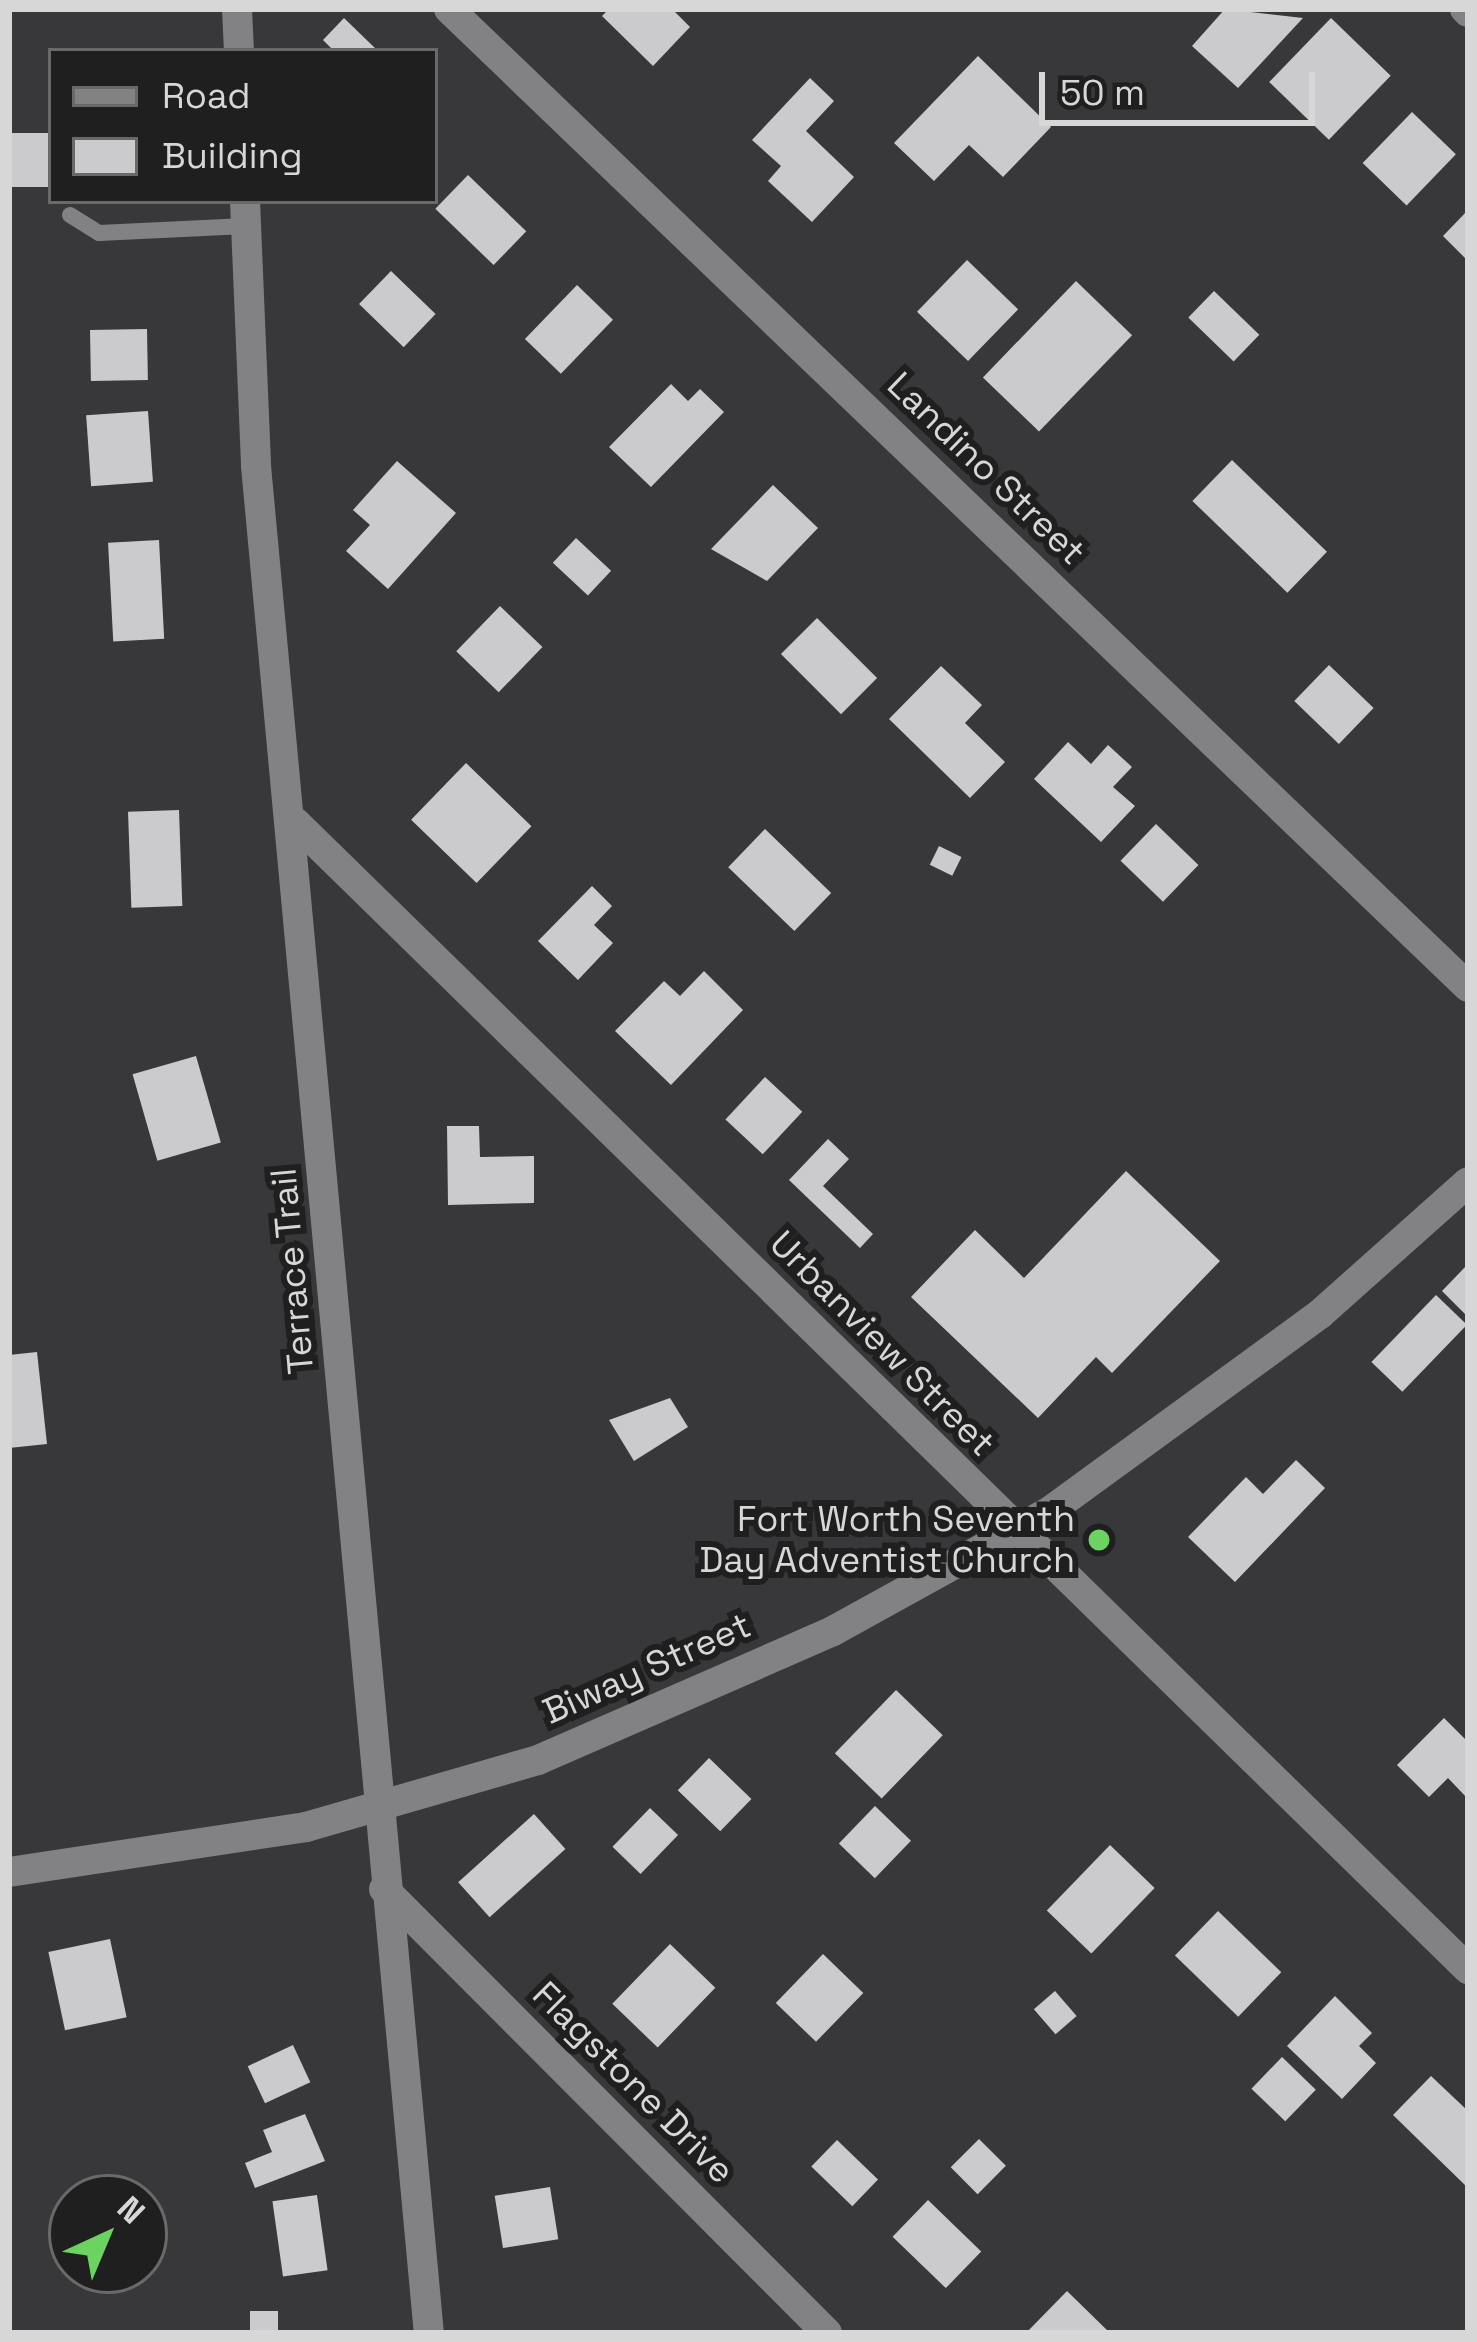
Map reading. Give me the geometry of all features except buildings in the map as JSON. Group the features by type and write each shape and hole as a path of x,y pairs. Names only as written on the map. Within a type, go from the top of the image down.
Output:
{"street":[{"path":"237,9 239,48"},
{"name":"Landino Street","path":"449,9 1468,987"},
{"name":"Terrace Trail","path":"245,213 256,466 296,822 376,1807 429,2333"},
{"name":"Urbanview Street","path":"296,822 1468,1969"},
{"name":"Biway Street","path":"9,1872 376,1807 538,1760 833,1631 1015,1530 1320,1314 1468,1182"},
{"name":"Flagstone Drive","path":"384,1889 827,2333"}],"lane":[{"path":"70,214 99,232 245,213"}],"place":[{"name":"Fort Worth Seventh Day Adventist Church","path":"1099,1540"}]}
